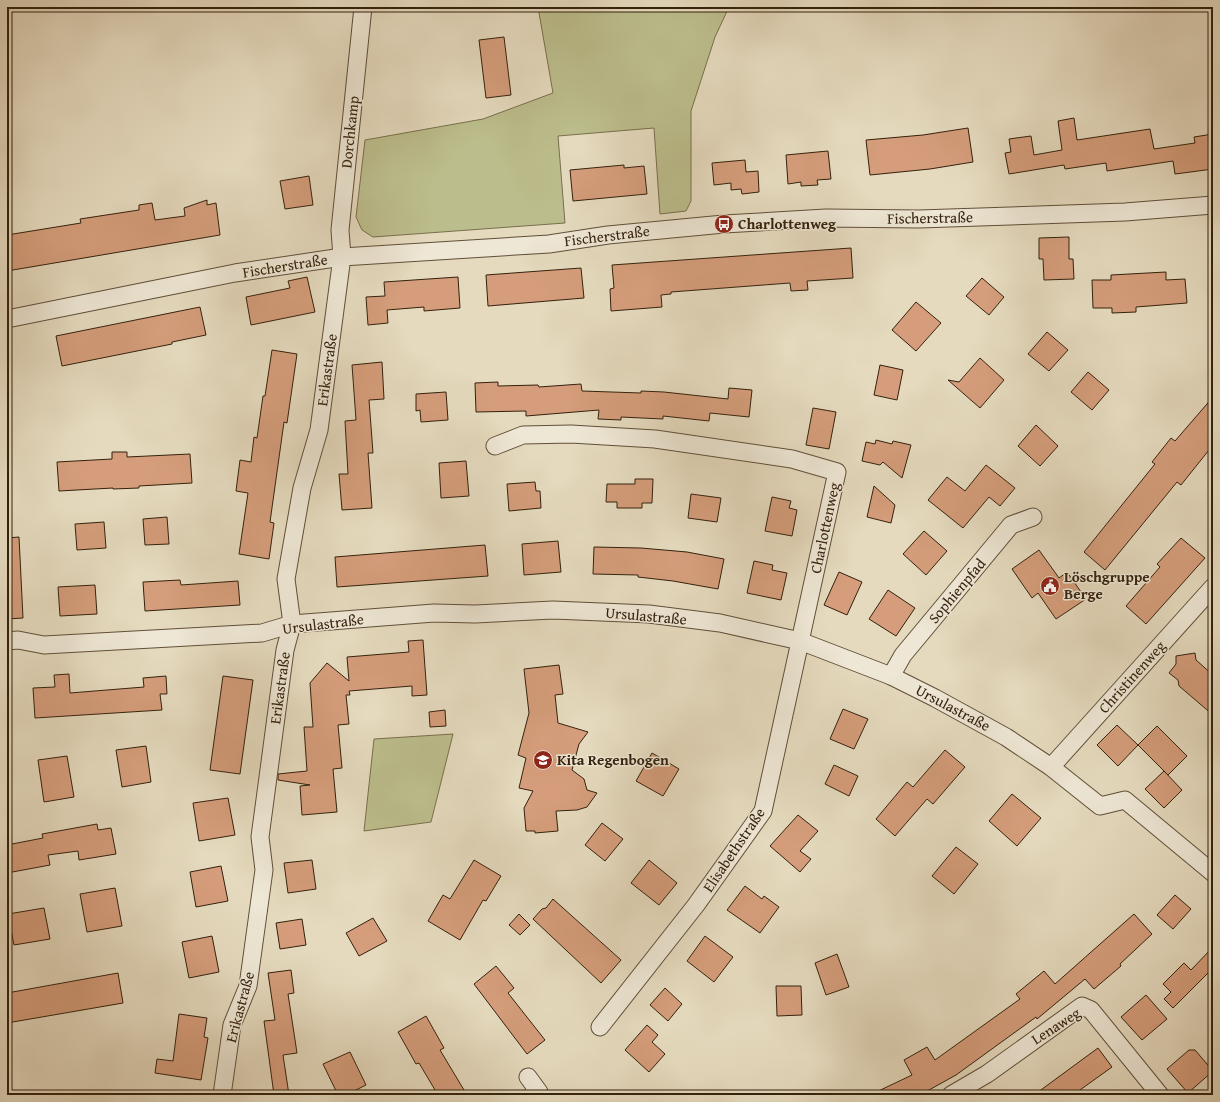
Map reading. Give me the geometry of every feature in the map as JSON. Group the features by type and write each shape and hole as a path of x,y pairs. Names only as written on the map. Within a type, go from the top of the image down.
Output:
{"street":[{"name":"Dorchkamp","path":"342,257 340,230 363,7"},
{"name":"Fischerstraße","path":"7,319 235,273 342,257 549,244 608,235 724,224 818,218 919,219 1125,212 1213,205"},
{"name":"Erikastraße","path":"222,1095 232,1025 248,986 264,870 260,836 285,650 292,624 286,579 302,488 319,430 342,257"},
{"name":"Charlottenweg","path":"495,446 523,435 571,434 655,439 792,459 837,472 800,641"},
{"name":"Sophienpfad","path":"891,676 903,655 1011,526 1033,517"},
{"name":"Christinenweg","path":"1051,767 1213,587"},
{"name":"Ursulastraße","path":"7,641 18,640 44,645 262,633 292,624 434,613 475,614 553,610 649,614 720,623 800,641 891,676 936,698 992,729 1051,767 1100,806 1125,800 1213,873"},
{"name":"Elisabethstraße","path":"600,1026 696,905 763,811 800,641"},
{"name":"Lenaweg","path":"951,1095 987,1074 1082,1006 1092,1010 1160,1095"},
{"path":"528,1077 539,1092 532,1095"}],"green space":[{"path":"538,7 729,7 715,37 691,111 691,201 686,211 660,214 654,128 558,136 565,223 373,237 362,230 356,217 365,140 483,119 553,93"},
{"path":"453,734 431,822 364,831 374,739"}],"building":[{"path":"504,37 511,95 486,98 479,40"},
{"path":"1074,118 1077,140 1150,129 1154,149 1195,143 1194,137 1213,134 1213,169 1175,174 1173,161 1107,171 1106,163 1065,169 1064,165 1009,174 1005,153 1011,152 1009,139 1031,136 1034,155 1062,150 1058,121"},
{"path":"968,128 973,162 930,169 870,175 866,140 923,135"},
{"path":"828,151 831,179 817,180 818,185 801,186 801,182 788,184 786,155"},
{"path":"745,160 746,172 758,171 759,192 742,194 741,189 731,190 731,183 714,185 712,163"},
{"path":"624,165 624,168 644,166 647,194 573,201 570,170"},
{"path":"309,176 313,205 285,209 280,181"},
{"path":"207,200 207,205 216,203 220,235 7,271 7,235 81,223 80,219 139,210 139,205 152,203 155,220 185,216 184,208"},
{"path":"1069,237 1069,259 1073,259 1074,279 1044,280 1043,259 1039,259 1039,238"},
{"path":"851,248 853,278 807,281 808,290 791,291 790,283 671,292 671,294 661,295 662,307 611,311 610,289 614,288 612,265"},
{"path":"581,268 584,298 488,306 486,275"},
{"path":"1166,272 1166,280 1185,279 1187,303 1136,307 1136,312 1112,313 1112,308 1093,308 1092,280 1111,280 1111,275"},
{"path":"307,277 315,312 251,325 246,297 290,288 288,281"},
{"path":"458,277 460,308 424,311 424,307 387,310 388,323 368,325 366,297 385,296 384,282"},
{"path":"982,278 1004,297 989,315 966,296"},
{"path":"916,302 941,323 916,351 892,330"},
{"path":"200,307 206,335 172,342 172,344 62,366 56,336"},
{"path":"1047,332 1068,350 1049,371 1028,354"},
{"path":"272,350 297,354 287,423 284,422 270,522 274,523 269,559 239,554 248,493 236,491 240,460 251,462 254,437 257,438"},
{"path":"980,358 1004,380 980,408 948,380 959,382"},
{"path":"382,362 384,399 369,400 373,453 368,453 372,508 342,510 339,474 348,474 345,421 356,420 352,365"},
{"path":"880,365 903,370 897,400 874,395"},
{"path":"1088,372 1109,390 1092,410 1071,392"},
{"path":"498,382 498,386 538,385 539,387 581,384 582,391 641,393 641,391 664,392 728,399 729,388 752,390 749,417 710,413 709,421 663,416 663,419 621,417 621,420 598,419 599,410 526,416 526,411 476,412 475,383"},
{"path":"446,392 448,420 421,422 420,410 416,411 416,394"},
{"path":"1213,397 1213,445 1181,485 1177,482 1105,570 1084,552 1155,464 1152,462 1171,438 1175,441"},
{"path":"813,408 836,412 829,449 806,445"},
{"path":"1036,425 1058,446 1040,466 1018,446"},
{"path":"876,440 892,444 893,441 911,445 902,478 883,462 880,465 862,461 866,442 875,444"},
{"path":"112,452 127,452 127,457 190,454 192,483 139,486 139,488 59,491 57,462 112,459"},
{"path":"466,461 469,496 441,498 439,463"},
{"path":"986,465 1015,488 1000,506 989,497 963,528 928,500 947,477 965,491"},
{"path":"635,479 653,479 652,503 642,503 642,508 617,508 617,502 606,502 607,484 635,484"},
{"path":"535,482 536,491 540,491 541,508 509,511 507,484"},
{"path":"874,486 895,505 891,523 867,517"},
{"path":"691,494 721,498 717,522 688,518"},
{"path":"772,497 791,501 789,508 797,510 792,536 765,531"},
{"path":"167,517 169,544 145,545 143,519"},
{"path":"104,522 106,548 77,550 75,524"},
{"path":"924,531 947,551 926,575 903,554"},
{"path":"19,537 23,618 7,619 7,538"},
{"path":"1181,538 1205,558 1146,624 1126,606 1160,567 1157,564"},
{"path":"558,541 561,572 524,575 522,544"},
{"path":"485,545 488,576 337,587 335,557"},
{"path":"594,547 641,548 687,552 724,559 718,589 673,581 638,577 638,575 593,574"},
{"name":"Löschgruppe Berge","path":"1039,550 1059,578 1067,572 1086,599 1056,619 1038,593 1032,598 1012,569"},
{"path":"754,561 773,565 772,570 787,573 781,600 747,593"},
{"path":"839,572 862,582 847,615 824,605"},
{"path":"180,580 181,585 238,581 240,605 145,611 143,582"},
{"path":"95,585 97,614 60,616 58,587"},
{"path":"888,590 915,608 896,636 869,619"},
{"path":"423,640 427,695 412,696 412,686 349,691 350,695 346,695 349,724 338,725 342,768 333,769 337,812 302,815 300,786 310,785 278,780 278,774 307,771 304,727 313,727 310,683 327,663 349,681 347,657 409,652 408,641"},
{"path":"1195,653 1196,660 1213,675 1213,715 1179,686 1178,680 1169,673 1176,664 1176,656"},
{"path":"559,665 563,694 555,695 558,723 588,732 579,744 572,770 584,779 587,790 597,793 587,807 577,810 556,811 558,831 535,833 535,831 526,831 524,808 533,791 519,788 526,758 518,755 529,713 524,669"},
{"path":"69,674 70,693 144,687 143,678 166,676 167,694 160,694 162,710 35,718 33,688 55,687 54,675"},
{"path":"223,676 253,680 240,774 210,770"},
{"path":"843,709 868,719 854,749 830,739"},
{"path":"445,710 446,726 430,727 429,712"},
{"path":"1117,725 1138,745 1118,766 1097,745"},
{"path":"1157,726 1187,756 1168,775 1138,745"},
{"path":"146,746 151,782 122,787 116,750"},
{"path":"945,750 965,767 933,804 927,799 895,836 876,819 907,782 913,787"},
{"path":"652,753 679,769 663,796 636,781"},
{"path":"67,756 74,797 44,802 38,760"},
{"path":"834,765 858,776 849,796 825,784"},
{"path":"1164,771 1182,790 1164,808 1145,789"},
{"path":"1012,794 1041,818 1017,846 989,821"},
{"path":"228,798 235,835 199,841 193,803"},
{"path":"798,815 818,831 800,851 811,859 800,872 770,846"},
{"path":"602,823 623,839 605,861 585,845"},
{"path":"97,824 98,830 111,828 116,854 79,860 78,851 48,855 50,865 7,873 7,845 43,838 42,834"},
{"path":"956,847 978,864 954,894 932,876"},
{"path":"312,860 316,889 288,893 284,863"},
{"path":"474,860 501,876 486,901 483,900 460,940 428,921 443,895 450,899"},
{"path":"649,860 677,883 659,905 631,883"},
{"path":"221,866 228,901 196,907 190,872"},
{"path":"745,886 762,899 764,896 779,907 760,933 727,910"},
{"path":"115,888 122,926 87,932 80,894"},
{"path":"1175,895 1191,909 1173,929 1157,915"},
{"path":"553,899 621,960 601,983 533,919 542,909 546,908"},
{"path":"44,908 50,939 14,945 8,914"},
{"path":"519,914 530,925 520,935 509,925"},
{"path":"1134,914 1152,934 1120,964 1121,966 1094,989 1085,979 1037,1019 1036,1017 956,1075 920,1095 870,1095 912,1075 904,1060 927,1047 935,1060 1020,999 1016,994 1044,971 1055,984"},
{"path":"373,918 387,941 359,956 346,933"},
{"path":"302,919 306,945 280,949 276,923"},
{"path":"212,936 219,972 189,978 182,942"},
{"path":"705,936 733,957 714,982 687,961"},
{"path":"1213,947 1213,968 1173,1008 1164,999 1171,992 1163,984 1184,963 1191,970"},
{"path":"837,954 849,987 826,995 815,963"},
{"path":"496,966 514,988 508,993 545,1040 527,1054 474,984"},
{"path":"291,970 294,993 288,994 297,1053 283,1055 289,1095 274,1095 264,1021 275,1020 268,973"},
{"path":"118,973 123,1003 7,1023 7,993"},
{"path":"776,986 801,986 802,1015 777,1016"},
{"path":"665,988 682,1004 668,1021 650,1005"},
{"path":"1146,995 1167,1019 1142,1040 1121,1017"},
{"path":"179,1014 207,1018 204,1037 208,1038 201,1080 155,1073 157,1059 173,1061"},
{"path":"426,1016 444,1048 440,1050 467,1095 438,1095 419,1063 416,1064 398,1032"},
{"path":"647,1025 658,1035 652,1042 665,1054 649,1072 625,1050"},
{"path":"1098,1048 1112,1067 1073,1095 1034,1095"},
{"path":"1189,1050 1195,1050 1213,1071 1188,1093 1167,1069"},
{"path":"350,1052 366,1085 346,1095 338,1095 323,1064"}],"place":[{"name":"Charlottenweg","path":"724,224"},
{"name":"Löschgruppe Berge","path":"1050,586"},
{"name":"Kita Regenbogen","path":"543,760"}]}
